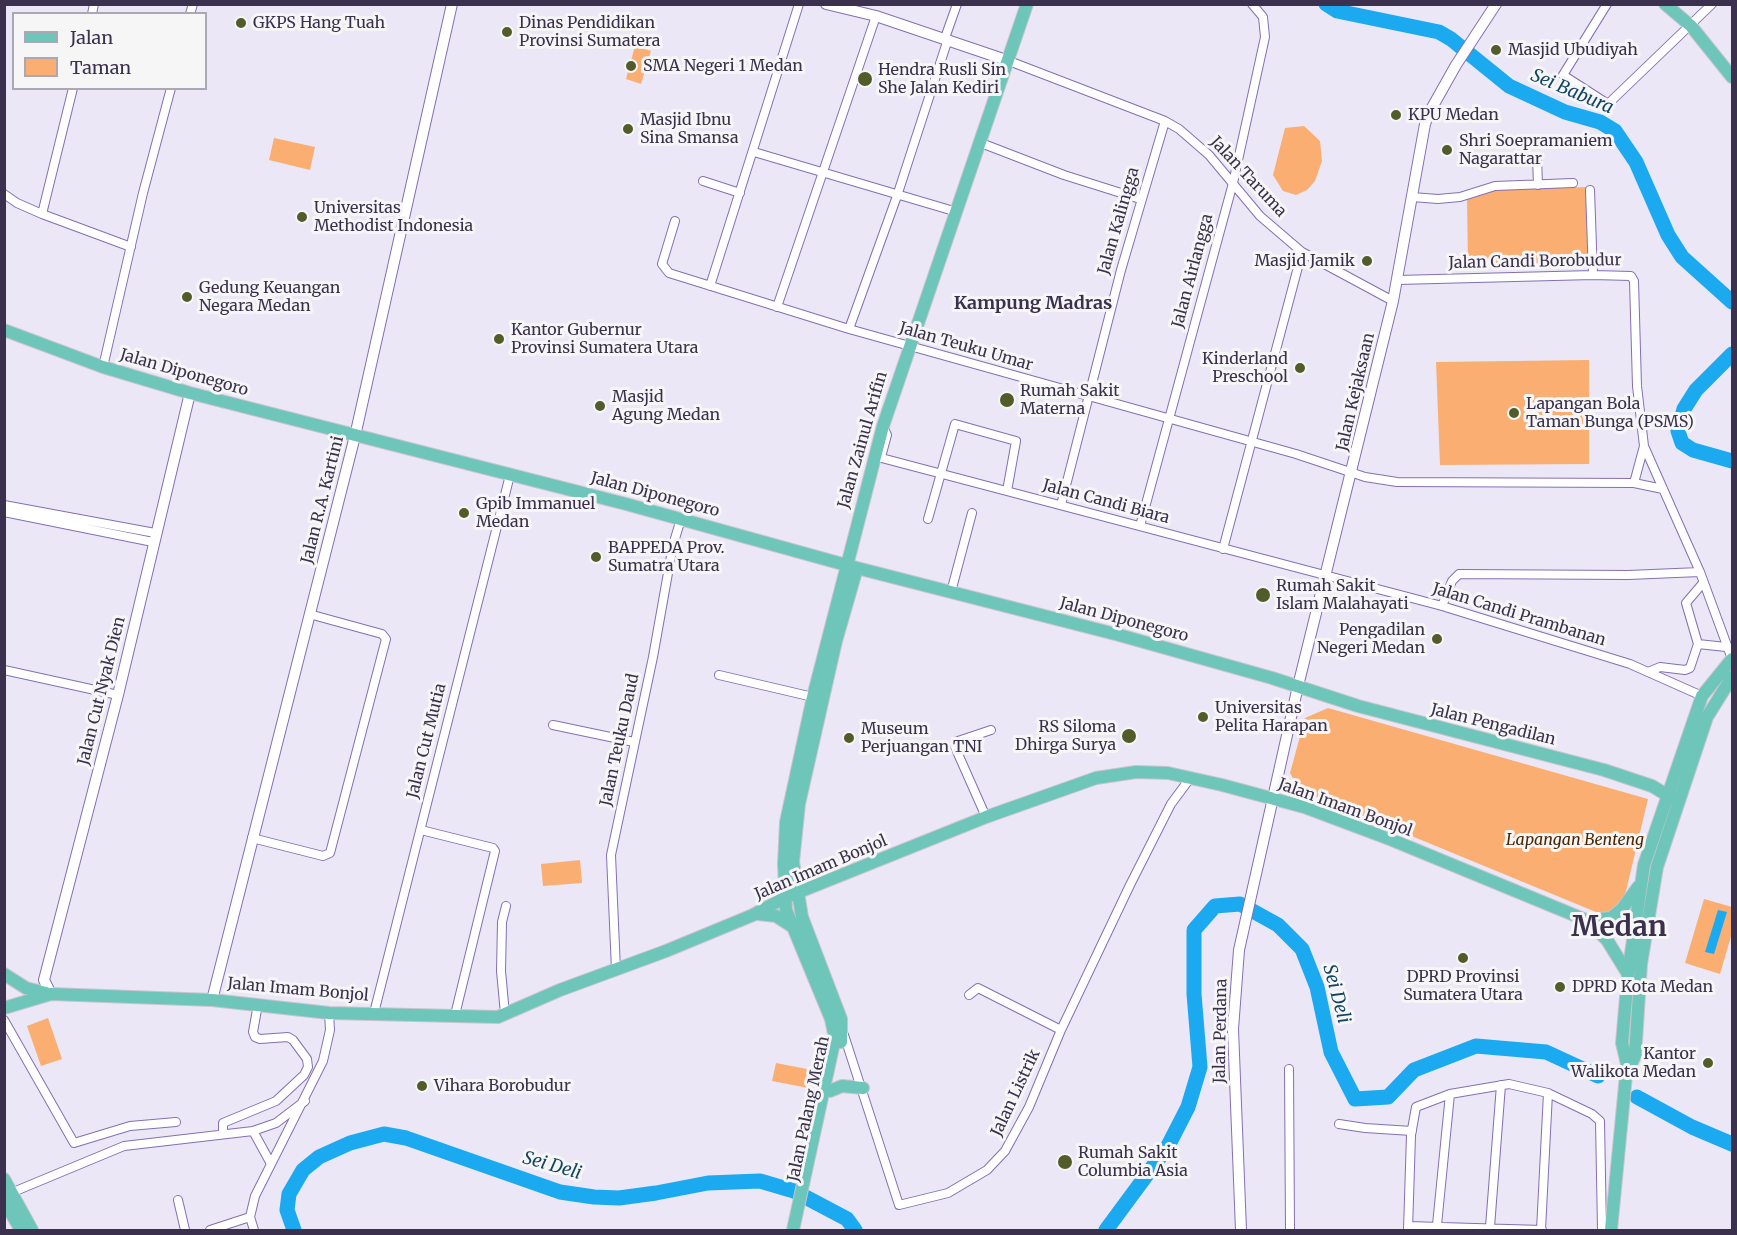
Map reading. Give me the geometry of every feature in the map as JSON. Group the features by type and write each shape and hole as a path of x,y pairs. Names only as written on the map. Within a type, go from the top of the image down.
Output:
{"main road":[{"name":"Jalan Zainul Arifin","path":"797,893 793,862 796,823 814,717 813,697 851,566 878,457 883,426 1028,4"},
{"path":"1665,4 1691,26 1732,77"},
{"name":"Jalan Diponegoro","path":"4,330 103,367 190,393 681,519 851,566 1119,635 1298,686"},
{"name":"Jalan Zainul Arifin","path":"784,898 786,822 836,641 851,566"},
{"path":"1611,1230 1617,1146 1627,1072 1622,1043 1628,974 1645,885 1702,696 1732,659"},
{"path":"1672,798 1711,708 1732,677"},
{"name":"Jalan Pengadilan","path":"1298,686 1358,706 1604,770 1652,786 1672,798"},
{"name":"Jalan Imam Bonjol","path":"4,974 26,988 51,994 212,1000 329,1013 498,1017 753,915 784,898 986,817 1096,778 1136,772 1168,773 1191,777 1275,799 1373,833 1586,920 1607,940 1628,974"},
{"path":"1586,920 1611,918 1645,885"},
{"path":"1627,1072 1635,1056 1645,885"},
{"name":"Jalan Palang Merah","path":"792,1230 830,1091 842,1031 841,1019 802,917 797,893"},
{"name":"Jalan Palang Merah","path":"784,898 793,927 831,1019 835,1038 800,1230"},
{"path":"753,915 769,914 793,927"},
{"name":"Jalan Imam Bonjol","path":"4,1008 51,994"},
{"path":"830,1091 842,1086 862,1088"},
{"path":"4,1179 7,1196 21,1230"},
{"path":"7,1196 32,1230"}],"street":[{"name":"Jalan R.A. Kartini","path":"212,1000 354,436 452,4"},
{"path":"710,286 799,4"},
{"path":"826,4 876,16 1009,61"},
{"path":"849,329 897,196 957,4"},
{"name":"Jalan Airlangga","path":"1140,526 1233,183 1265,37 1264,22 1252,4"},
{"name":"Jalan Kejaksaan","path":"1275,799 1324,575 1352,473 1393,301 1429,113 1456,65 1496,4"},
{"path":"1607,4 1563,75 1608,104 1712,4"},
{"path":"777,307 876,16"},
{"name":"Jalan Taruma","path":"1009,61 1165,121 1179,129 1209,155 1260,216 1302,252 1393,301"},
{"path":"42,214 73,90"},
{"path":"103,367 171,90"},
{"name":"Jalan Kalingga","path":"1061,505 1140,199 1165,121"},
{"path":"981,143 1064,175 1140,199"},
{"path":"754,152 957,212"},
{"path":"1537,158 1538,185"},
{"path":"703,181 740,193"},
{"path":"1412,197 1460,197 1495,186 1573,183"},
{"path":"1590,190 1593,274"},
{"path":"4,194 16,203 42,214 132,246"},
{"path":"4,203 16,203"},
{"name":"Jalan Teuku Umar","path":"675,221 662,264 669,273 849,329 1088,398 1252,442 1352,473 1397,482 1634,483 1663,489"},
{"path":"1223,549 1302,252"},
{"name":"Jalan Candi Borobudur","path":"1397,280 1626,274 1634,281 1637,386 1644,446 1700,572 1732,659"},
{"name":"Jalan Cut Nyak Dien","path":"51,994 44,980 118,695 190,393"},
{"path":"928,519 939,474 953,428 957,423 1016,441 1007,491"},
{"path":"1634,483 1644,446"},
{"name":"Jalan Candi Biara","path":"878,457 1324,575"},
{"name":"Jalan Cut Mutia","path":"374,1013 510,475"},
{"path":"4,505 154,537"},
{"path":"4,512 154,537"},
{"path":"951,592 972,513"},
{"name":"Jalan Teuku Daud","path":"616,970 611,855 653,657 673,545 681,519"},
{"path":"1442,606 1452,581 1459,574 1628,575 1700,572"},
{"name":"Jalan Candi Prambanan","path":"1324,575 1442,606 1615,659 1702,696"},
{"path":"1648,672 1660,666 1685,670 1689,668 1698,644 1686,603 1703,583"},
{"path":"252,838 323,856 330,853 383,651 386,639 382,634 309,614"},
{"path":"1698,644 1726,647"},
{"path":"5,673 118,695"},
{"path":"718,675 813,697"},
{"path":"553,725 634,742"},
{"path":"986,817 956,747 958,741 991,730"},
{"name":"Jalan Listrik","path":"842,1031 899,1205 948,1193 987,1170 1005,1151 1029,1107 1061,1030 1171,804 1191,777"},
{"name":"Jalan Perdana","path":"1241,1230 1233,1029 1239,950 1275,799"},
{"path":"421,830 493,848 495,851 455,1015"},
{"path":"505,1014 501,971 506,906"},
{"path":"969,995 978,988 1061,1030"},
{"path":"222,1134 223,1123 276,1101 304,1075 308,1067 307,1059 293,1040 288,1037 260,1039 255,1037 253,1032 258,1004"},
{"path":"254,1230 250,1217 255,1196 270,1162 304,1101 328,1045 329,1013"},
{"path":"4,1020 74,1143 130,1126 176,1122"},
{"path":"1289,1069 1290,1230"},
{"path":"1548,1093 1541,1230 1490,1227 1472,1229 1437,1225 1408,1228 1411,1133 1416,1107 1450,1094 1501,1085 1523,1086 1548,1093 1593,1113 1600,1121 1602,1230"},
{"path":"1490,1227 1501,1085"},
{"path":"1437,1225 1450,1094"},
{"path":"7,1196 124,1146 253,1131 276,1123 304,1101"},
{"path":"1340,1124 1411,1133"},
{"path":"253,1131 270,1162"},
{"path":"178,1200 185,1230"},
{"path":"210,1230 250,1217"}],"green space":[{"path":"635,46 651,51 641,84 626,79"},
{"path":"1304,126 1320,141 1322,161 1315,181 1307,190 1296,195 1283,191 1273,175 1285,128"},
{"path":"274,138 315,147 310,170 269,160"},
{"path":"1588,187 1590,262 1468,266 1467,197 1482,190"},
{"name":"Lapangan Bola Taman Bunga (PSMS)","path":"1589,360 1589,464 1440,465 1436,362"},
{"name":"Lapangan Benteng","path":"1328,708 1648,799 1625,895 1608,917 1300,790 1290,773 1305,718"},
{"path":"580,860 582,883 543,886 541,864"},
{"path":"1704,899 1732,907 1732,933 1720,974 1685,963"},
{"path":"48,1018 62,1059 41,1066 27,1026"},
{"path":"776,1063 812,1070 808,1088 772,1081"}],"water":[{"path":"1718,910 1727,912 1714,954 1705,952"}],"waterway":[{"name":"Sei Babura","path":"1326,4 1337,11 1439,32 1509,86 1565,112 1600,122 1615,131 1636,162 1668,235 1682,257 1732,302"},
{"name":"Sei Babura","path":"1732,354 1696,390 1684,409 1678,431 1682,443 1693,450 1732,461"},
{"name":"Sei Deli","path":"1106,1230 1168,1146 1188,1107 1200,1067 1194,994 1194,930 1215,906 1240,904 1278,925 1302,949 1317,987 1331,1052 1355,1099 1388,1097 1414,1070 1476,1046 1546,1052 1598,1076"},
{"name":"Sei Deli","path":"1637,1097 1692,1127 1732,1144"},
{"name":"Sei Deli","path":"294,1230 287,1210 289,1194 303,1170 319,1157 350,1143 384,1134 406,1138 560,1192 594,1197 619,1198 708,1183 760,1181 794,1191 847,1219 855,1230"}],"place":[{"name":"GKPS Hang Tuah","path":"241,23"},
{"name":"Dinas Pendidikan Provinsi Sumatera","path":"507,32"},
{"name":"Masjid Ubudiyah","path":"1496,50"},
{"name":"SMA Negeri 1 Medan","path":"631,66"},
{"name":"Hendra Rusli Sin She Jalan Kediri","path":"865,79"},
{"name":"KPU Medan","path":"1396,115"},
{"name":"Masjid Ibnu Sina Smansa","path":"628,129"},
{"name":"Shri Soepramaniem Nagarattar","path":"1447,150"},
{"name":"Universitas Methodist Indonesia","path":"302,217"},
{"name":"Masjid Jamik","path":"1367,261"},
{"name":"Gedung Keuangan Negara Medan","path":"187,297"},
{"name":"Kantor Gubernur Provinsi Sumatera Utara","path":"499,339"},
{"name":"Kinderland Preschool","path":"1300,368"},
{"name":"Rumah Sakit Materna","path":"1007,400"},
{"name":"Masjid Agung Medan","path":"600,406"},
{"name":"Lapangan Bola Taman Bunga (PSMS)","path":"1514,413"},
{"name":"Gpib Immanuel Medan","path":"464,513"},
{"name":"BAPPEDA Prov. Sumatra Utara","path":"596,557"},
{"name":"Rumah Sakit Islam Malahayati","path":"1263,595"},
{"name":"Pengadilan Negeri Medan","path":"1437,639"},
{"name":"Universitas Pelita Harapan","path":"1203,717"},
{"name":"RS Siloma Dhirga Surya","path":"1129,736"},
{"name":"Museum Perjuangan TNI","path":"849,738"},
{"name":"DPRD Provinsi Sumatera Utara","path":"1463,958"},
{"name":"DPRD Kota Medan","path":"1560,987"},
{"name":"Kantor Walikota Medan","path":"1708,1063"},
{"name":"Vihara Borobudur","path":"422,1086"},
{"name":"Rumah Sakit Columbia Asia","path":"1065,1162"}],"district":[{"name":"Kampung Madras","path":"1033,304"},
{"name":"Medan","path":"1619,928"}]}
